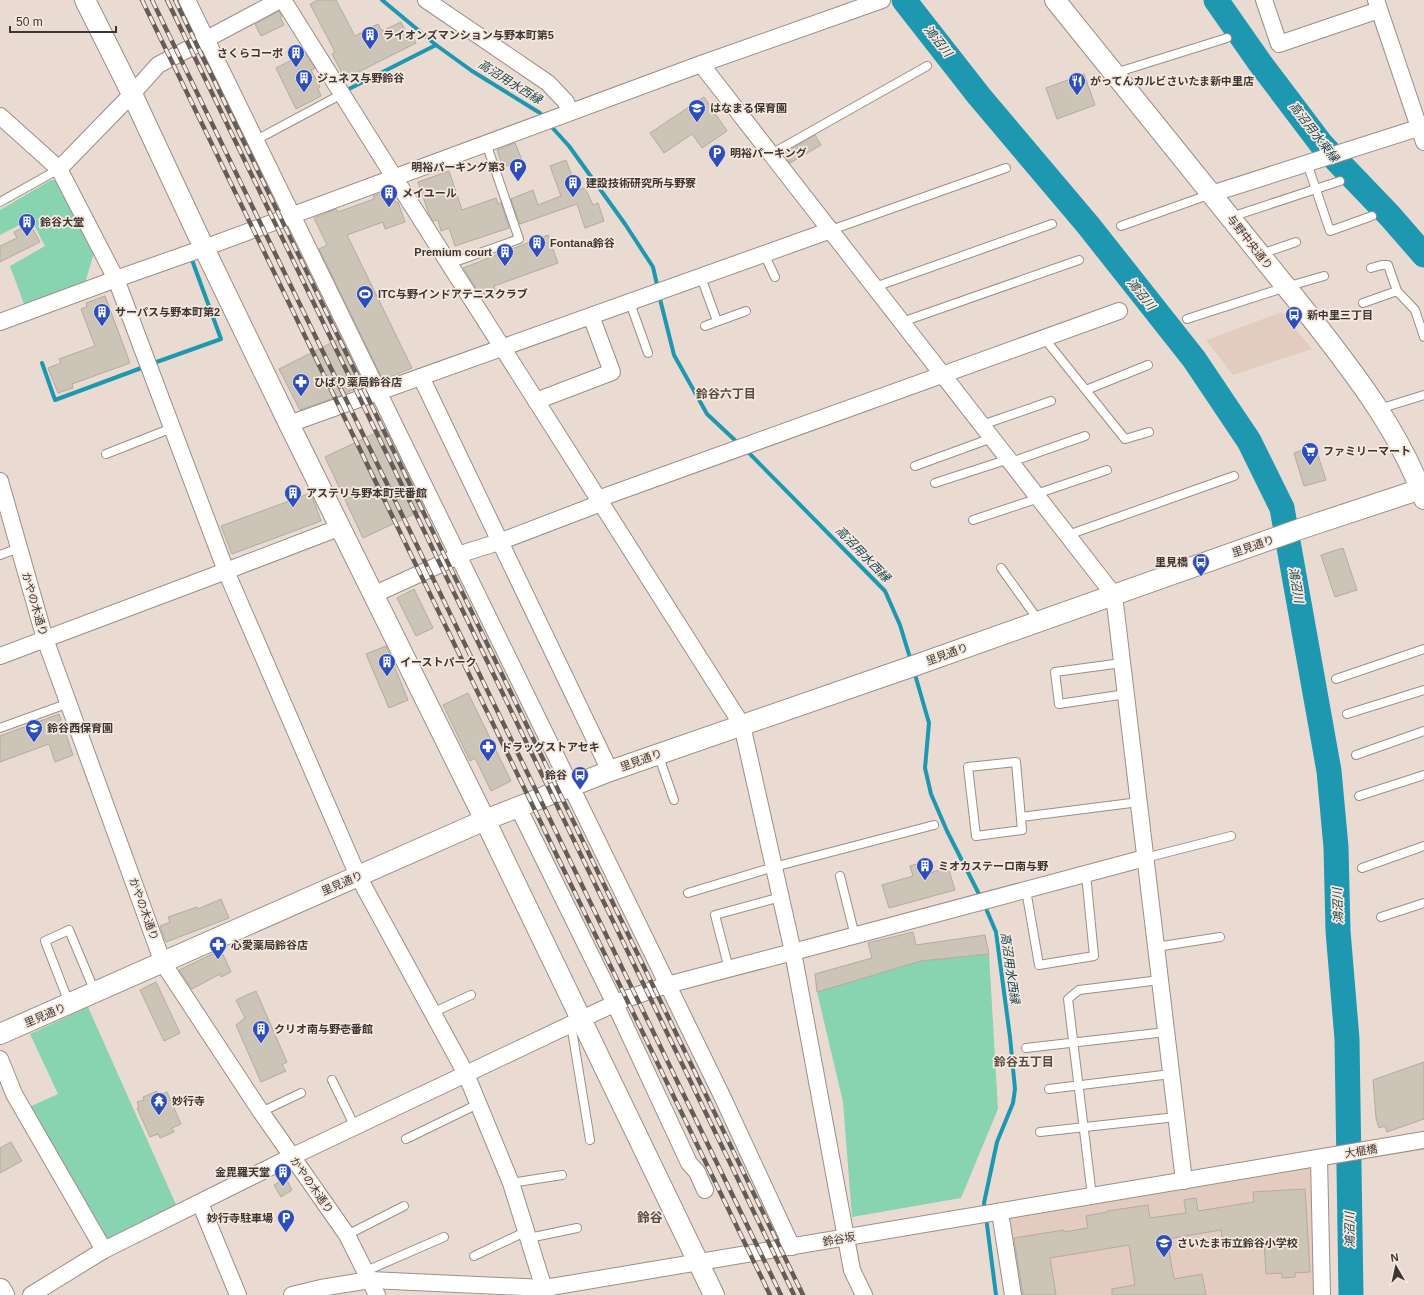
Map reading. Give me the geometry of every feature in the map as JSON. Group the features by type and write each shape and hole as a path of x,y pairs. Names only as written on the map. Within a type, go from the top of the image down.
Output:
{"main road":[{"path":"0,1290 3,1295"}],"street":[{"path":"85,0 132,94 289,424 485,820 576,1022 714,1295"},
{"path":"187,0 666,985 722,1096 792,1247"},
{"path":"59,169 158,65 280,0"},
{"path":"283,0 502,348 742,724 793,952 852,1270 864,1295"},
{"path":"426,0 548,83 566,102 570,112"},
{"path":"0,322 701,64 882,0"},
{"name":"与野中央通り","path":"1054,0 1230,217 1349,367 1379,409 1423,492"},
{"path":"1211,194 1331,155 1422,132 1377,5 1279,44 1264,0"},
{"path":"701,64 1114,595 1184,1181"},
{"path":"0,116 59,169 116,279 226,571 358,876 466,1074 511,1183 546,1292"},
{"path":"289,424 831,230"},
{"path":"373,595 467,552 499,542 599,501 733,450 1119,310"},
{"path":"536,401 612,372 591,316"},
{"path":"421,377 610,771"},
{"name":"かやの木通り","path":"0,481 4,509 19,548 45,639 163,963 261,1112 347,1235 377,1295"},
{"name":"里見通り","path":"0,1034 96,993 485,820 610,771 742,724 912,667 1300,529 1423,492"},
{"path":"0,656 341,527"},
{"path":"518,807 615,1004 689,1163 697,1172 705,1190"},
{"path":"31,1295 104,1250 293,1156 615,1004 666,985 1145,858"},
{"path":"0,1059 14,1094 104,1250"},
{"name":"大榧橋","path":"1184,1181 1424,1140"},
{"path":"1319,1158 1322,1295"},
{"name":"鈴谷坂","path":"292,1295 368,1276 546,1292 846,1237 1184,1181"},
{"path":"200,1203 238,1295"},
{"path":"990,1213 1013,1295"}],"lane":[{"path":"1113,74 1227,38"},
{"path":"771,154 927,66"},
{"path":"256,140 342,94"},
{"path":"449,264 519,239 486,143"},
{"path":"1307,163 1330,231 1372,216"},
{"path":"831,230 1006,168"},
{"path":"0,202 59,169"},
{"path":"1230,217 1340,181"},
{"path":"1121,226 1211,194"},
{"path":"875,287 1052,224"},
{"path":"1259,254 1296,242"},
{"path":"764,254 776,277"},
{"path":"902,322 1079,260"},
{"path":"1371,268 1388,265 1397,290 1415,310 1422,325 1424,337"},
{"path":"1186,319 1324,276"},
{"path":"701,277 717,321"},
{"path":"1363,303 1397,290"},
{"path":"630,303 648,352"},
{"path":"705,326 746,311"},
{"path":"1044,338 1125,439 1149,432"},
{"path":"1086,390 1148,365"},
{"path":"1379,409 1424,395"},
{"path":"982,425 1051,401"},
{"path":"106,454 172,428"},
{"path":"935,483 1010,461 1085,436"},
{"path":"915,466 992,438"},
{"path":"973,520 1108,470"},
{"path":"1068,535 1234,476"},
{"path":"0,555 19,548"},
{"path":"1001,568 1040,621"},
{"path":"1336,679 1424,649"},
{"path":"1122,663 1054,672 1059,704 1126,694"},
{"path":"1347,714 1424,690"},
{"path":"0,728 69,703"},
{"path":"1356,755 1424,731"},
{"path":"658,754 674,800"},
{"path":"1016,762 1022,817 1022,830 976,836 968,767 1016,762"},
{"path":"1359,796 1424,775"},
{"path":"1022,817 1139,802"},
{"path":"688,893 774,867 934,825"},
{"path":"1145,858 1231,836"},
{"path":"1362,868 1424,846"},
{"path":"1026,890 1039,965 1094,956 1086,874"},
{"path":"840,876 855,936"},
{"path":"729,969 715,915 781,897"},
{"path":"1381,917 1424,903"},
{"path":"69,1004 44,940 69,930 96,993"},
{"path":"1156,947 1220,937"},
{"path":"1092,1196 1068,999 1079,990 1160,980"},
{"path":"432,1013 470,995"},
{"path":"576,1022 590,1140"},
{"path":"1026,1048 1166,1032"},
{"path":"1049,1089 1171,1074"},
{"path":"332,1080 355,1127"},
{"path":"261,1112 301,1093"},
{"path":"406,1139 478,1104"},
{"path":"1040,1132 1083,1126 1176,1117"},
{"path":"511,1183 562,1175"},
{"path":"347,1235 404,1206"},
{"path":"474,1256 528,1234 576,1228"},
{"path":"368,1276 444,1237"}],"shaded area":[{"path":"1282,312 1312,349 1233,375 1206,340"},
{"name":"さいたま市立鈴谷小学校","path":"1308,1165 1314,1171 1315,1295 1019,1295 1007,1222 1011,1216"}],"green space":[{"path":"51,180 59,181 94,253 85,283 24,304 10,266 45,246 31,219 0,235 0,210"},
{"path":"989,954 998,1109 961,1198 852,1217 843,1102 817,992 921,961"},
{"path":"88,1007 178,1209 109,1246 27,1108 58,1094 30,1034"}],"building":[{"name":"ライオンズマンション与野本町第5","path":"318,0 336,0 355,36 378,24 382,31 401,22 406,32 410,31 416,43 345,79 332,54 335,52 310,4"},
{"path":"279,11 284,25 261,36 255,24"},
{"path":"305,53 315,68 311,70 320,87 318,89 321,96 296,109 276,68"},
{"path":"1084,74 1095,105 1057,119 1046,88"},
{"path":"704,97 727,131 702,148 692,134 664,153 650,133"},
{"path":"815,135 821,145 790,163 783,154"},
{"path":"515,143 522,160 503,167 497,150"},
{"name":"建設技術研究所与野寮","path":"566,160 577,190 585,188 593,205 598,203 604,221 585,228 577,204 520,224 511,199 533,190 538,205 561,196 550,166"},
{"path":"449,171 462,210 496,198 498,204 501,203 509,228 455,246 449,228 441,231 438,220 433,221 430,217 418,182"},
{"path":"391,190 396,203 398,202 405,222 385,229 383,222 347,235 412,368 383,380 319,249 327,245 314,218 336,209 338,212 374,199 373,196"},
{"path":"30,224 40,242 0,262 0,246 17,238 14,232"},
{"path":"548,235 558,263 494,286 495,290 480,295 463,268"},
{"name":"サーパス与野本町第2","path":"105,296 130,363 72,384 73,388 58,393 48,368 61,363 59,359 95,346 81,309 87,307 86,303"},
{"path":"341,338 364,384 342,395 300,410 279,369"},
{"path":"386,428 425,509 363,538 325,457"},
{"name":"ファミリーマート","path":"1315,446 1326,480 1304,486 1294,453"},
{"name":"アステリ与野本町弐番館","path":"311,493 321,521 232,554 221,526"},
{"path":"1343,548 1357,590 1335,597 1321,555"},
{"path":"414,589 433,628 416,636 397,598"},
{"name":"イーストパーク","path":"386,646 408,700 389,708 366,654"},
{"path":"468,693 511,781 491,791 475,758 470,761 443,705"},
{"path":"59,714 73,755 55,762 49,744 0,762 0,736"},
{"name":"ミオカステーロ南与野","path":"927,861 930,873 948,867 955,890 889,908 882,885 913,876 910,866"},
{"path":"221,899 229,918 166,942 160,926 170,922 168,917 197,907 198,909"},
{"path":"913,932 916,945 985,935 989,954 921,961 817,992 815,974 872,958 868,943"},
{"path":"221,950 231,972 221,977 220,974 192,989 179,970"},
{"path":"156,982 180,1033 164,1041 140,990"},
{"name":"クリオ南与野壱番館","path":"256,991 287,1062 282,1065 286,1071 261,1082 236,1025 245,1018 236,1000"},
{"path":"1424,1062 1424,1119 1387,1132 1385,1126 1379,1128 1376,1118 1373,1080"},
{"name":"妙行寺","path":"157,1091 159,1095 167,1092 181,1124 172,1128 174,1132 160,1138 158,1134 150,1137 137,1108 139,1107 137,1102 144,1100 143,1097"},
{"path":"11,1142 22,1161 0,1173 0,1148"},
{"name":"金毘羅天堂","path":"286,1178 292,1190 281,1197 274,1185"},
{"path":"1305,1189 1310,1272 1295,1273 1295,1277 1282,1278 1282,1273 1266,1274 1264,1242 1224,1249 1221,1230 1167,1239 1174,1279 1202,1274 1206,1295 1112,1295 1112,1289 1135,1285 1129,1245 1050,1258 1056,1295 1023,1295 1014,1238 1064,1230 1064,1232 1088,1228 1086,1216 1107,1211 1148,1205 1150,1218 1186,1213 1184,1200 1196,1198 1198,1211 1254,1202 1253,1192"}],"waterway":[{"name":"高沼用水西縁","path":"382,0 436,45 472,71 540,113 545,119"},
{"name":"鴻沼川","path":"904,0 979,96 1088,225 1194,359 1249,441 1282,508 1329,771 1336,847 1338,931 1347,1039 1351,1295"},
{"name":"高沼用水東縁","path":"1216,0 1260,63 1322,145 1390,216 1424,255"},
{"path":"345,91 436,45"},
{"name":"高沼用水西縁","path":"549,124 569,146 625,224 653,267 658,289"},
{"path":"151,364 221,339 192,260"},
{"name":"高沼用水西縁","path":"659,295 674,355 707,414 739,444"},
{"path":"42,363 55,400 144,367"},
{"name":"高沼用水西縁","path":"746,450 885,591 900,625 911,661"},
{"name":"高沼用水西縁","path":"914,671 929,723 925,768 931,794 947,831 981,898"},
{"name":"高沼用水西縁","path":"984,904 996,932 1010,1037 1015,1089 1013,1103 997,1142 984,1203 985,1211"},
{"name":"高沼用水西縁","path":"986,1217 996,1295"}],"railway":[{"path":"142,0 770,1295"},
{"path":"152,0 781,1295"},
{"path":"167,0 794,1295"},
{"path":"175,0 803,1295"}],"place":[{"name":"ライオンズマンション与野本町第5","path":"370,50"},
{"name":"さくらコーポ","path":"296,68"},
{"name":"ジュネス与野鈴谷","path":"304,93"},
{"name":"がってんカルビさいたま新中里店","path":"1077,96"},
{"name":"はなまる保育園","path":"697,123"},
{"name":"明裕パーキング","path":"717,168"},
{"name":"明裕パーキング第3","path":"518,182"},
{"name":"建設技術研究所与野寮","path":"573,198"},
{"name":"メイユール","path":"389,208"},
{"name":"鈴谷大堂","path":"27,237"},
{"name":"Fontana鈴谷","path":"537,258"},
{"name":"Premium court","path":"505,267"},
{"name":"ITC与野インドアテニスクラブ","path":"365,309"},
{"name":"サーパス与野本町第2","path":"102,327"},
{"name":"新中里三丁目","path":"1294,330"},
{"name":"ひばり薬局鈴谷店","path":"301,397"},
{"name":"ファミリーマート","path":"1310,466"},
{"name":"アステリ与野本町弐番館","path":"293,508"},
{"name":"里見橋","path":"1201,577"},
{"name":"イーストパーク","path":"387,677"},
{"name":"鈴谷西保育園","path":"34,743"},
{"name":"ドラッグストアセキ","path":"488,762"},
{"name":"鈴谷","path":"580,790"},
{"name":"ミオカステーロ南与野","path":"925,881"},
{"name":"心愛薬局鈴谷店","path":"218,960"},
{"name":"クリオ南与野壱番館","path":"261,1044"},
{"name":"妙行寺","path":"159,1116"},
{"name":"金毘羅天堂","path":"283,1187"},
{"name":"妙行寺駐車場","path":"286,1233"},
{"name":"さいたま市立鈴谷小学校","path":"1164,1258"}],"district":[{"name":"鈴谷六丁目","path":"726,394"},
{"name":"鈴谷五丁目","path":"1024,1062"},
{"name":"鈴谷","path":"650,1217"}]}
